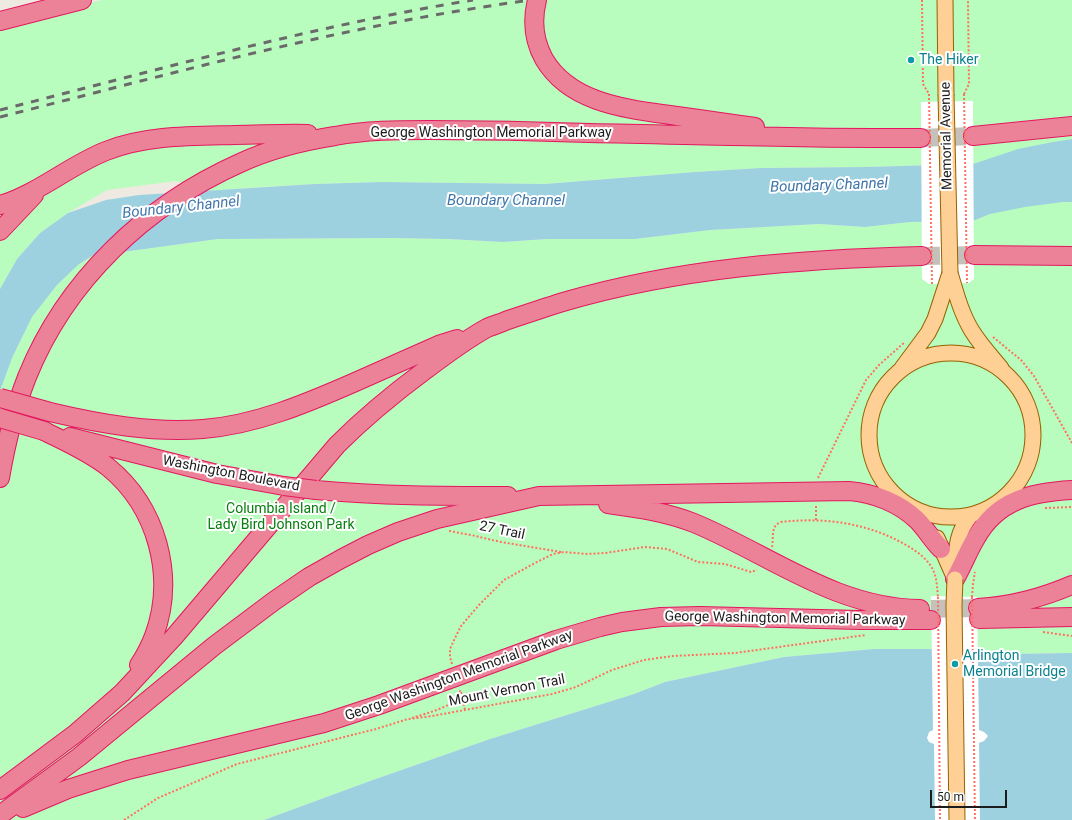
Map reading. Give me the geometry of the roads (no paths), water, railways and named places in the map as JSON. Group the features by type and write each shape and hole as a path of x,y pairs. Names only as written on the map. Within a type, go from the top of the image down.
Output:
{"highway":[{"path":"0,21 82,0"},
{"path":"537,0 534,28 540,51 555,74 583,94 605,103 630,109 821,138"},
{"path":"973,136 1072,126"},
{"name":"George Washington Memorial Parkway","path":"0,478 13,417 28,375 44,342 65,307 78,289 109,254 139,225 170,201 202,181 263,154 297,144 338,135 390,131 484,130 821,138 921,138"},
{"path":"0,205 14,200 80,163 118,146 145,141 218,136 300,134 338,135"},
{"path":"0,231 28,200 48,182"},
{"path":"974,255 1072,256"},
{"path":"0,398 50,412 95,422 150,429 204,429 272,415 441,344 539,310 594,293 685,274 796,262 873,257 922,256"},
{"path":"0,790 75,734 122,694 164,648 351,431 378,406 445,354 488,328"},
{"name":"Washington Boulevard","path":"0,418 44,431 217,474 284,486 363,494 407,496 539,496"},
{"path":"44,431 89,454 122,480 144,510 159,547 163,574 163,586 158,624 150,646 122,694"},
{"path":"819,493 850,484 885,486"},
{"path":"1004,498 1019,491 1040,486 1068,491"},
{"path":"955,579 980,530 993,516 1016,500 1030,495 1068,491"},
{"path":"0,815 79,757 235,630 291,589 368,545 414,526 437,519 539,496 864,493 879,497 894,504 917,521 941,549"},
{"name":"George Washington Memorial Parkway","path":"0,820 44,798 90,782 128,770 324,723 379,706 556,640 607,625 661,617 687,616 860,620 933,608 892,607 858,600 813,582 688,521 651,510 566,496"},
{"path":"1072,585 1016,604 976,608 1072,617"}],"main road":[{"name":"Memorial Avenue","path":"945,0 950,281 972,331 1020,389 1028,402 1034,421 1035,434 1033,446 1025,468 1004,498"},
{"name":"Memorial Avenue","path":"885,486 870,454 870,420 875,404 887,383 900,370 928,333 950,281"},
{"path":"900,370 924,360 943,356 954,356 981,361 1007,374"},
{"path":"885,486 893,494 909,504 924,511 939,515 971,515 990,507 1004,498"},
{"path":"909,504 928,522 955,579"},
{"path":"958,820 954,605 955,579 958,538 965,522 971,515"}],"water":[{"name":"Boundary Channel","path":"1072,139 1072,202 1025,207 990,214 973,221 910,222 865,227 819,224 710,230 635,239 547,239 503,242 392,238 218,239 130,251 95,254 78,265 57,285 32,317 12,358 0,391 0,289 17,259 40,233 68,213 106,200 139,195 315,184 382,182 545,184 761,168 973,164 1018,149"},
{"path":"874,649 929,649 978,651 1004,654 1072,653 1072,820 264,820 490,739 634,694 665,682 784,657"}],"tunnel":[{"path":"921,138 973,136"},
{"path":"922,256 974,255"},
{"path":"931,609 978,608"}],"railway":[{"path":"0,110 176,64 294,36 473,0"},
{"path":"0,117 195,67 326,37 392,23 524,1"}],"place":[{"name":"The Hiker","path":"911,60"},
{"name":"Arlington Memorial Bridge","path":"955,664"}],"park label":[{"name":"Columbia Island / Lady Bird Johnson Park","path":"281,518"}]}
